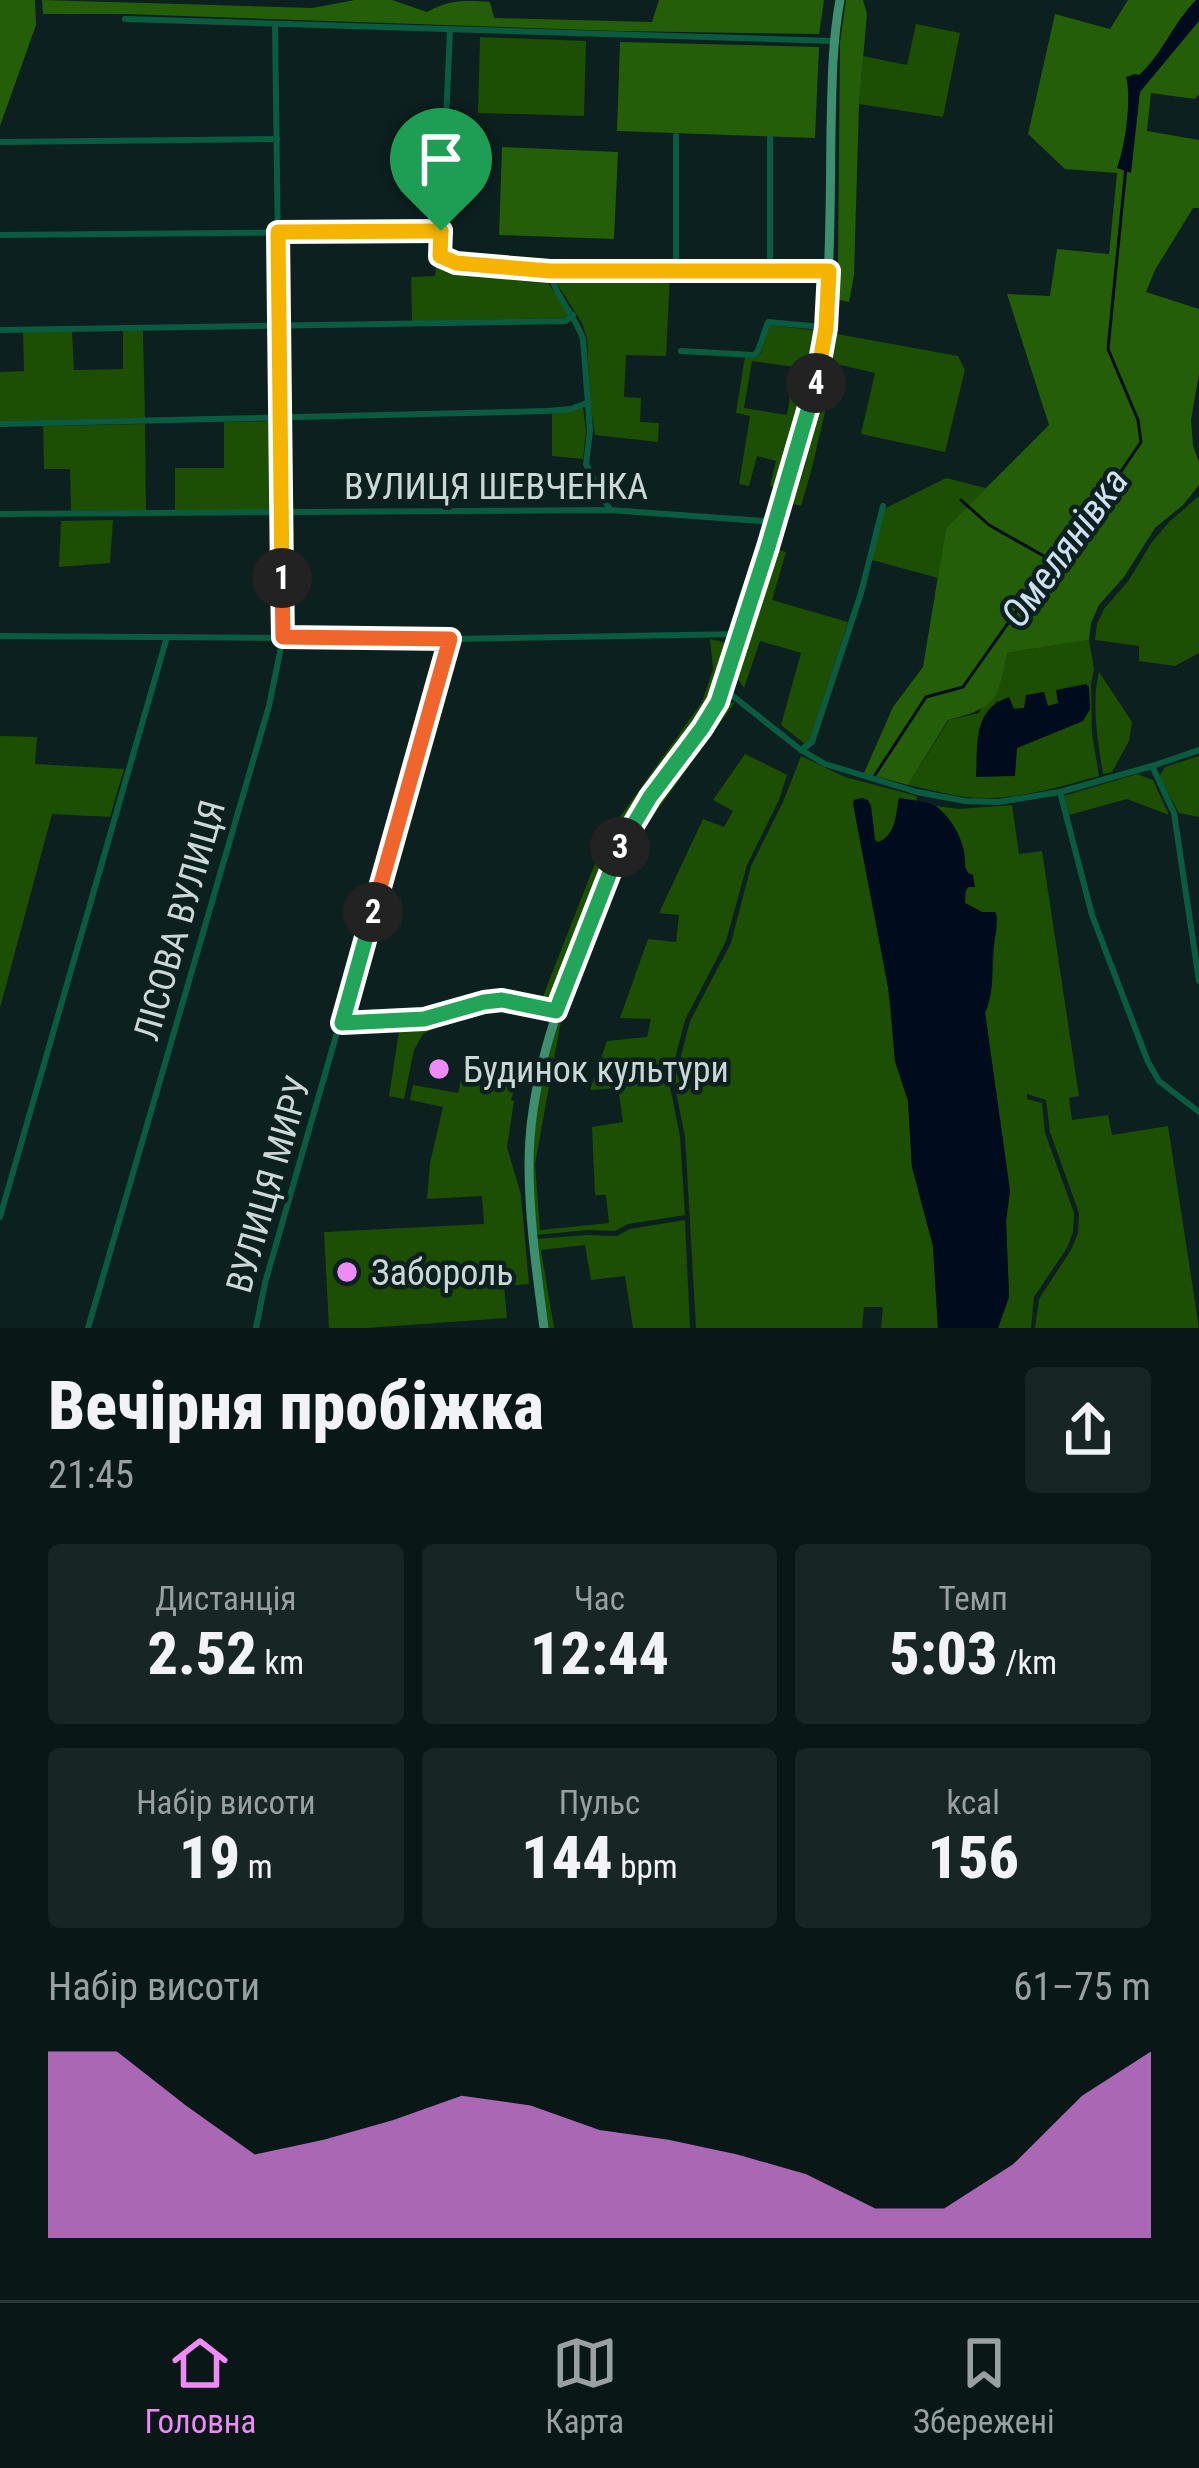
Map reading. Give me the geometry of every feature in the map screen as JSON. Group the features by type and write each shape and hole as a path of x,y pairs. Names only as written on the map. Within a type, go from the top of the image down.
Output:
{"main road":[{"path":"544,1328 532,1237 529,1164 537,1087 556,1011 626,836 702,728 724,688 808,414 826,328 833,41 840,0"}],"street":[{"path":"124,19 833,41"},
{"name":"ЛІСОВА ВУЛИЦЯ","path":"88,1328 269,706 283,637 275,24"},
{"path":"450,30 440,256 447,261 550,271 829,271"},
{"path":"676,136 676,271"},
{"path":"770,139 770,271"},
{"path":"0,142 277,140"},
{"path":"0,235 441,231"},
{"path":"550,271 583,339 590,431 586,464 610,510"},
{"path":"0,330 566,321 573,314"},
{"path":"681,351 754,355 768,322 826,328"},
{"path":"0,424 548,411 586,403"},
{"path":"801,750 812,742 861,593 883,506"},
{"name":"ВУЛИЦЯ ШЕВЧЕНКА","path":"0,514 610,510 776,522"},
{"path":"0,636 450,639 741,634"},
{"path":"0,1217 167,637"},
{"name":"ВУЛИЦЯ МИРУ","path":"256,1328 450,639"},
{"path":"724,688 801,750 846,773 965,801 999,802 1060,792 1199,750"},
{"path":"1151,766 1174,813 1199,981"},
{"path":"1060,792 1092,915 1148,1062 1159,1081 1199,1112"},
{"path":"342,1023 424,1019 502,1000 556,1011"}],"green space":[{"path":"0,0 35,0 36,25 0,126"},
{"path":"42,0 312,8 355,0 392,0 427,12 472,1 490,2 494,18 652,22 659,0 824,0 819,34 43,14"},
{"path":"846,0 863,0 867,14 849,302 835,299 840,42"},
{"path":"1128,0 1199,0 1199,94 1195,99 1151,93 1147,131 1199,140 1199,208 1193,208 1146,292 1199,309 1199,374 1191,420 1199,485 1155,528 1124,577 1099,605 1089,640 1007,653 992,700 948,720 908,785 864,773 893,707 923,667 946,528 1049,425 1007,294 1050,296 1057,249 1109,254 1117,173 1065,169 1028,134 1055,14 1110,29"},
{"path":"916,24 960,33 943,117 859,104 863,56 907,65"},
{"path":"480,37 586,41 584,116 478,113"},
{"path":"620,42 819,47 815,138 617,131"},
{"path":"502,147 618,152 614,239 499,235"},
{"path":"444,262 542,274 569,314 565,318 412,321 411,277 435,276 436,265"},
{"path":"558,275 670,275 666,356 626,355 624,397 641,398 640,422 659,423 658,442 595,435 587,338 556,282"},
{"path":"769,325 820,331 803,413 778,488 770,486 776,461 757,456 749,486 739,484 750,416 736,413 745,357 761,353","holes":["752,361 795,367 787,415 744,408"]},
{"path":"72,331 74,370 123,369 123,331 143,331 145,418 0,421 0,372 24,371 23,332"},
{"path":"837,334 958,356 965,370 945,452 861,434 875,373 836,364 801,506 793,504"},
{"path":"583,407 583,459 552,456 552,414"},
{"path":"276,421 277,510 175,510 175,468 224,468 224,422"},
{"path":"145,424 146,510 71,511 70,469 44,469 43,426"},
{"path":"946,478 986,488 946,528 938,578 872,560 884,509"},
{"path":"1199,496 1199,653 1175,666 1139,661 1139,646 1095,640 1104,609 1152,542"},
{"path":"113,520 110,563 59,567 61,521"},
{"path":"776,549 786,552 772,600 848,622 805,744 781,725 801,653 760,641 744,688 737,678"},
{"path":"710,639 727,643 708,705 613,841 549,1006 540,1004 605,838 702,702 713,669"},
{"path":"1089,640 1094,669 1092,734 1099,776 999,798 965,797 908,785 949,720 979,713 1007,653","holes":["997,701 1013,709 1025,708 1027,702 1058,704 1083,721 1016,748 986,716"]},
{"path":"1099,672 1132,722 1129,741 1112,772 1103,774 1095,710"},
{"path":"735,702 633,844 560,1026 535,1164 540,1230 609,1223 606,1195 595,1195 592,1127 623,1122 618,1088 590,1090 607,1041 647,1037 651,1019 620,1018 648,939 676,942 679,915 659,913 703,819 724,827 733,811 713,800 745,754 787,775 747,865 726,941 685,1020 669,1082 680,1136 685,1215 628,1224 615,1231 536,1235 532,1164 535,1114 555,1024 629,838 724,705"},
{"path":"0,736 37,737 35,764 124,769 110,817 52,814 0,1008"},
{"path":"801,756 845,777 917,796 916,802 899,798 894,826 878,843 871,807 895,1061 908,1101 912,1167 933,1246 938,1328 881,1328 883,1307 864,1307 862,1328 696,1328 685,1136 674,1082 690,1021 731,943 751,866"},
{"path":"1199,756 1199,817 1179,813 1159,777 1165,767"},
{"path":"1137,774 1153,780 1169,815 1127,799 1069,815 1064,796"},
{"path":"1012,805 1019,854 1042,851 1079,1096 1069,1098 1072,1120 1108,1115 1112,1135 1168,1126 1199,1328 1035,1328 1039,1299 1071,1250 1079,1213 1050,1132 1046,1100 1027,1094 1027,1099 1042,1103 1045,1133 1074,1213 1073,1232 1034,1297 1031,1328 998,1328 1009,1297 1006,1221 1010,1191 985,1012 997,927 965,903 968,873 936,806"},
{"path":"461,1011 423,1034 414,1050 404,1099 389,1096 400,1025"},
{"path":"463,1070 516,1081 507,1147 521,1195 529,1284 504,1286 507,1318 329,1328 324,1232 484,1224 482,1196 427,1199 443,1107 410,1100 413,1085 458,1093"},
{"path":"685,1220 690,1328 633,1328 625,1276 591,1280 585,1245 541,1250 554,1328 548,1328 536,1239 617,1236 630,1229"}],"water":[{"path":"1196,0 1199,21 1140,92 1131,173 1117,168 1127,123 1126,77 1139,75 1147,67"},
{"path":"1086,684 1090,709 1083,721 1017,748 1015,776 976,777 979,730 997,703 1009,697 1014,709 1024,708 1026,695 1044,692 1048,706 1058,703 1056,690"},
{"path":"861,798 871,806 878,842 892,830 899,798 937,807 958,834 965,867 973,875 975,887 968,887 965,903 997,916 985,1013 1010,1191 1006,1221 1009,1297 998,1328 938,1328 933,1246 912,1167 908,1101 895,1061 890,998 853,804"}],"waterway":[{"name":"Омелянівка","path":"875,775 926,697 963,687 1141,442 1138,420 1108,349 1126,167"},
{"path":"961,500 989,525 1049,559"}],"place":[{"name":"Будинок культури","path":"439,1069"},
{"name":"Забороль","path":"347,1272"}],"route":[{"path":"441,231 440,256 456,263 550,271 829,271 826,328 808,414 724,688 702,728 626,836 556,1011 502,1000 424,1019 342,1023 450,639 283,637 278,232 441,231"}]}
